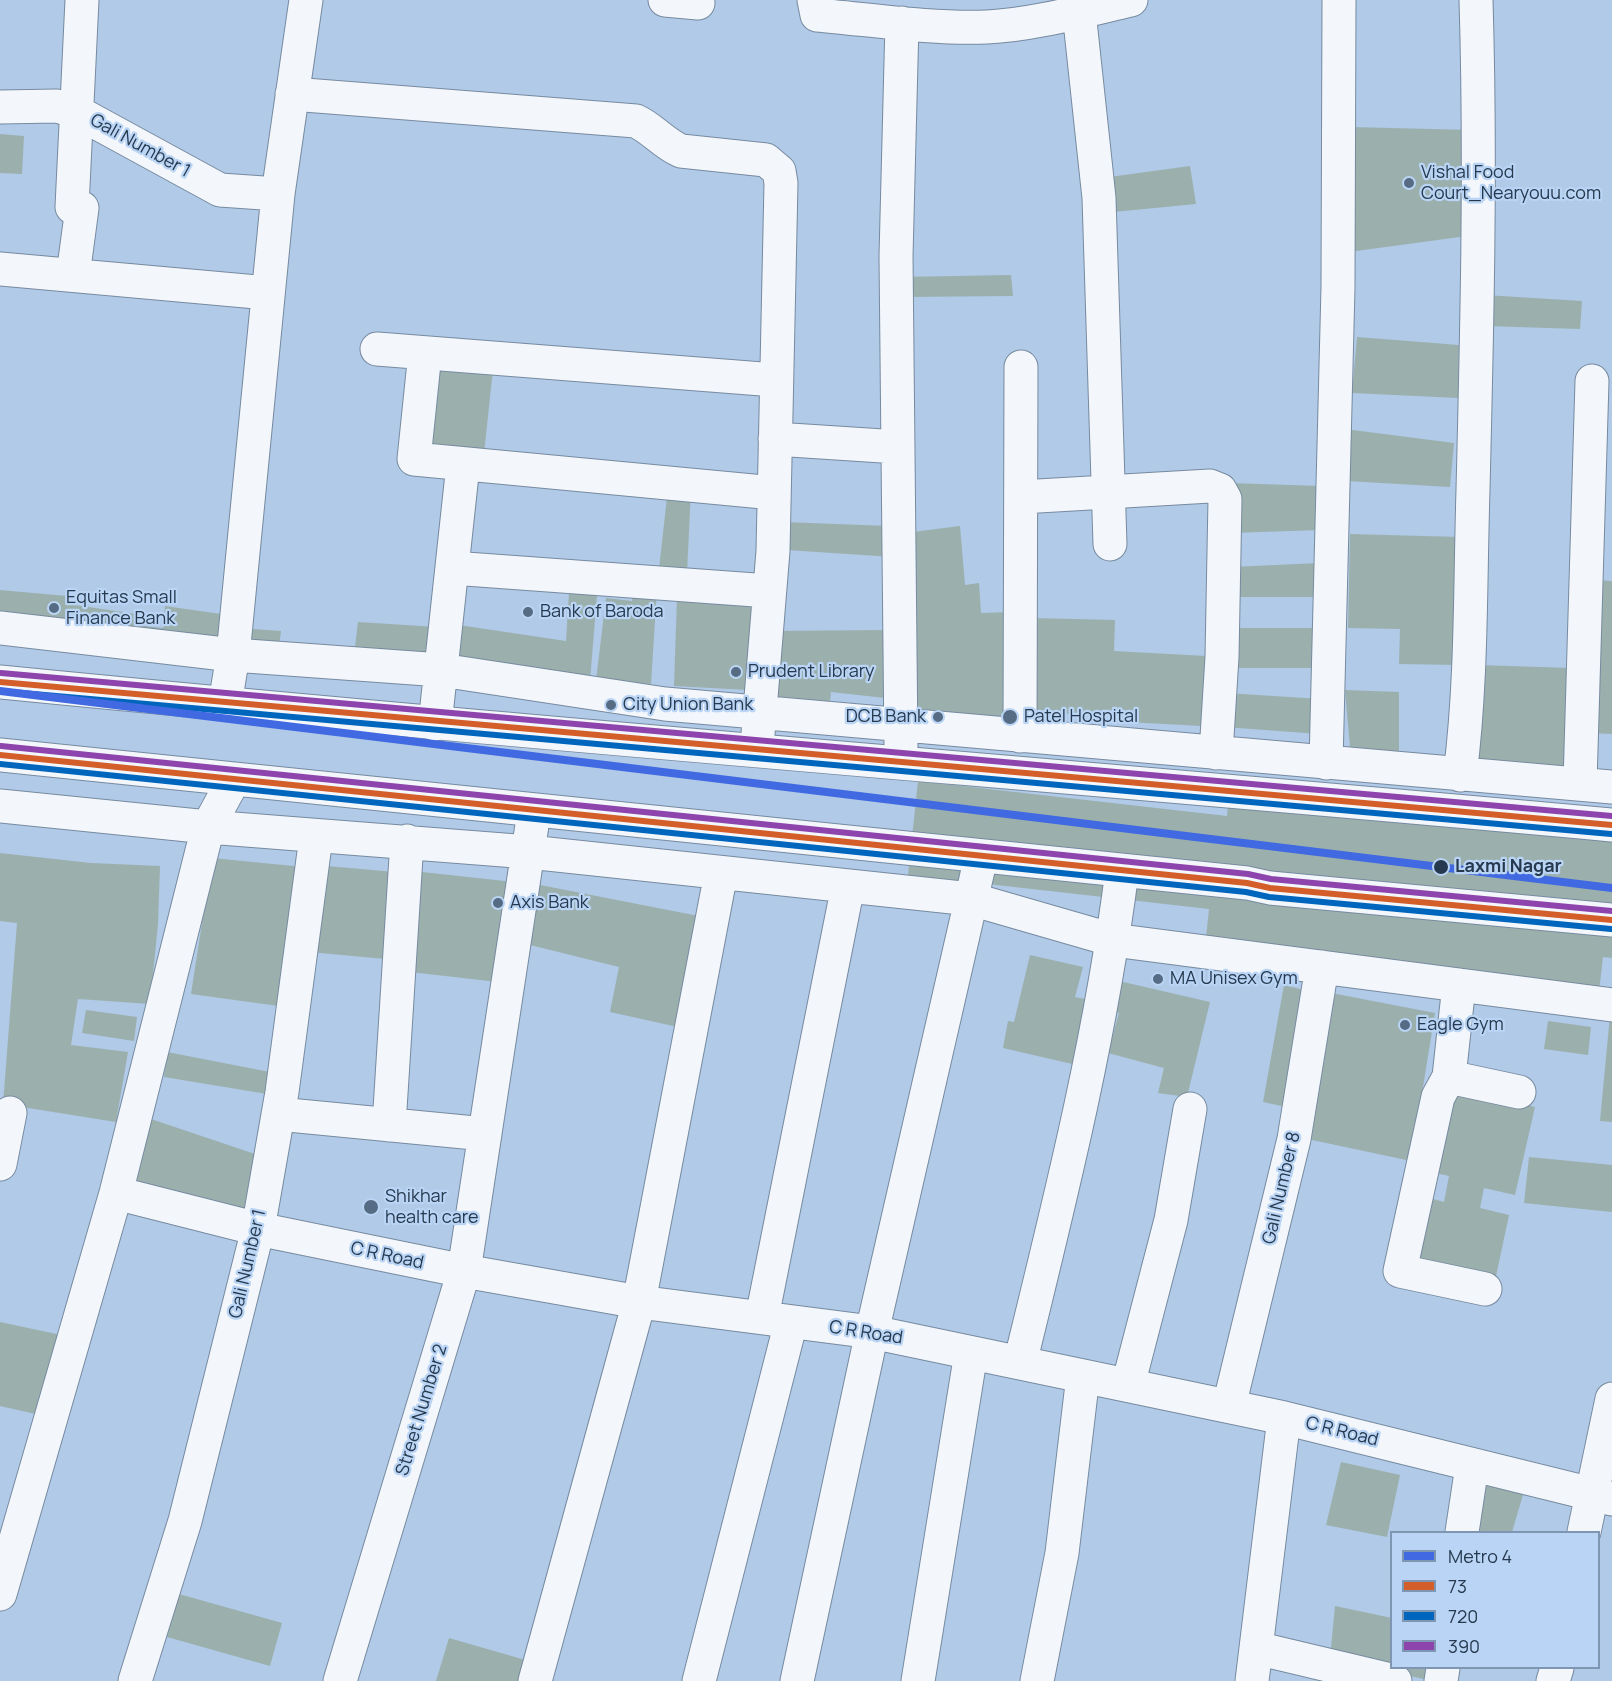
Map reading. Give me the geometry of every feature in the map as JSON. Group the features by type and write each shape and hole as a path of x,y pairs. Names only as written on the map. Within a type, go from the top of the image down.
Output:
{"street":[{"path":"73,275 82,208 72,207 82,0"},
{"path":"225,704 233,655 278,194 306,0"},
{"path":"665,0 698,3"},
{"path":"814,0 817,15 902,23 987,27 1079,12 1131,0"},
{"path":"1326,763 1338,287 1339,0"},
{"path":"1460,775 1466,725 1474,422 1479,115 1476,0"},
{"path":"1079,12 1099,198 1110,543"},
{"path":"901,761 896,256 902,23"},
{"path":"292,94 636,121 649,127 669,146 681,151 766,160 779,171 781,183 773,551 758,749"},
{"name":"Gali Number 1","path":"0,107 57,106 77,112 220,190 278,194"},
{"path":"0,269 268,293"},
{"path":"377,349 776,380"},
{"path":"425,353 414,459 774,493"},
{"path":"1020,736 1021,367"},
{"path":"1580,783 1592,381"},
{"path":"775,439 898,447"},
{"path":"435,724 463,465"},
{"path":"1021,497 1210,486 1220,490 1225,499 1222,657 1216,753"},
{"path":"452,568 769,591"},
{"path":"0,628 233,655 441,670 665,704 1612,787"},
{"path":"0,682 435,724 901,761 1612,825"},
{"path":"0,755 534,812 1247,883 1270,888 1612,920"},
{"path":"0,1594 116,1193 208,827 233,781"},
{"path":"0,806 316,837 407,841 529,852 971,899 1113,940 1612,1005"},
{"name":"Street Number 2","path":"340,1681 464,1271 534,812"},
{"name":"Gali Number 1","path":"135,1681 185,1521 258,1229 278,1114 316,837"},
{"path":"389,1125 407,841"},
{"path":"797,1681 872,1332 981,857"},
{"path":"1020,1363 1076,1124 1113,940 1122,871"},
{"path":"536,1681 639,1302 721,873"},
{"path":"699,1681 776,1320 848,886"},
{"name":"Gali Number 8","path":"1229,1406 1294,1139 1322,967"},
{"path":"1460,985 1449,1077 1438,1097 1400,1270 1485,1289"},
{"path":"1449,1077 1519,1092"},
{"path":"1128,1385 1171,1220 1190,1109"},
{"path":"0,1164 10,1113"},
{"path":"278,1114 485,1134"},
{"name":"C R Road","path":"116,1193 258,1229 464,1271 639,1302 872,1332 1284,1418 1472,1466 1602,1496"},
{"path":"918,1681 971,1353"},
{"path":"1037,1681 1062,1553 1083,1376"},
{"path":"1585,1531 1602,1496 1612,1399"},
{"path":"1251,1681 1284,1418"},
{"path":"1462,1531 1472,1466"},
{"path":"1256,1648 1395,1681"}],"building":[{"name":"Vishal Food Court_Nearyouu.com","path":"1350,127 1472,130 1467,236 1349,252"},
{"path":"0,134 24,136 22,174 0,173"},
{"path":"1190,166 1196,204 1103,213 1102,178"},
{"path":"1011,275 1013,296 903,297 901,277"},
{"path":"1485,295 1582,301 1580,329 1485,326"},
{"path":"1357,337 1459,345 1458,398 1352,393"},
{"path":"432,360 493,369 484,454 421,448"},
{"path":"1345,429 1454,443 1450,487 1347,481"},
{"path":"1230,483 1320,486 1320,530 1231,533"},
{"path":"668,488 691,490 687,573 659,569"},
{"path":"783,522 889,526 893,557 787,550"},
{"path":"960,526 965,585 979,583 981,613 1013,612 1017,723 906,717 905,533"},
{"path":"1350,534 1460,537 1457,665 1399,664 1400,629 1348,628"},
{"path":"1319,563 1318,597 1232,597 1232,567"},
{"path":"1596,580 1612,581 1612,734 1589,733"},
{"path":"634,586 657,589 651,684 596,680 606,598 632,601"},
{"path":"0,590 67,596 67,604 137,614 136,625 163,628 165,606 221,614 217,646 0,621"},
{"path":"569,593 597,595 590,681 447,664 452,624 566,641"},
{"path":"677,597 754,602 748,690 674,686"},
{"path":"1032,618 1115,620 1114,651 1206,656 1201,726 1109,721 1109,715 1034,713"},
{"path":"358,622 437,627 434,663 354,655"},
{"path":"240,628 281,631 278,655 262,653"},
{"path":"1231,628 1321,628 1320,668 1230,668"},
{"path":"886,630 885,698 831,692 829,712 767,709 771,631"},
{"path":"1478,665 1571,668 1568,769 1475,764"},
{"path":"1345,690 1399,692 1399,761 1351,759"},
{"path":"1226,693 1321,699 1319,734 1224,727"},
{"path":"918,781 1227,816 1229,794 1612,836 1612,958 1603,957 1599,992 1205,947 1209,909 908,875"},
{"path":"0,853 91,863 160,866 158,924 150,1004 78,999 71,1045 128,1052 116,1122 3,1104 17,923 0,921"},
{"path":"212,858 304,867 286,1007 191,994"},
{"path":"316,865 395,872 385,959 309,952"},
{"path":"413,871 514,882 498,982 401,971"},
{"path":"535,884 709,918 687,1029 610,1012 619,967 522,943"},
{"path":"1030,955 1083,967 1075,997 1095,1001 1085,1067 1003,1048 1008,1021 1014,1022"},
{"path":"1119,981 1210,1002 1187,1097 1158,1093 1164,1068 1108,1053 1119,1013 1112,1011"},
{"path":"1284,985 1312,992 1291,1108 1263,1102"},
{"path":"1321,991 1435,1013 1411,1161 1298,1137"},
{"path":"86,1010 137,1017 134,1041 82,1033"},
{"path":"1610,1015 1612,1016 1612,1122 1600,1121"},
{"path":"1548,1021 1591,1027 1588,1055 1544,1049"},
{"path":"167,1052 275,1073 273,1095 164,1077"},
{"path":"1451,1088 1535,1107 1515,1195 1484,1188 1480,1208 1509,1215 1495,1281 1411,1262 1426,1197 1444,1202 1449,1176 1431,1172"},
{"path":"151,1119 258,1155 243,1216 133,1186"},
{"path":"1529,1157 1612,1165 1612,1212 1524,1203"},
{"path":"0,1322 66,1336 49,1417 0,1406"},
{"path":"1341,1462 1400,1475 1387,1537 1326,1525"},
{"path":"1487,1476 1525,1488 1512,1531 1472,1531"},
{"path":"179,1594 282,1623 270,1666 167,1637"},
{"path":"1335,1606 1390,1618 1390,1669 1431,1669 1428,1680 1330,1658"},
{"path":"449,1638 529,1661 523,1681 436,1681"}],"metro line":[{"name":"4","path":"0,691 1612,888"}],"transit line":[{"name":"390","path":"1,673 1612,816"},
{"name":"73","path":"0,682 1612,825"},
{"name":"720","path":"0,691 1611,834"},
{"name":"390","path":"1,746 1248,874 1271,879 1612,911"},
{"name":"73","path":"0,755 1247,883 1270,888 1612,920"},
{"name":"720","path":"0,764 1246,892 1269,897 1611,929"}],"place":[{"name":"Vishal Food Court_Nearyouu.com","path":"1409,183"},
{"name":"Equitas Small Finance Bank","path":"54,608"},
{"name":"Bank of Baroda","path":"528,612"},
{"name":"Prudent Library","path":"736,672"},
{"name":"City Union Bank","path":"611,705"},
{"name":"DCB Bank","path":"938,717"},
{"name":"Patel Hospital","path":"1010,717"},
{"name":"Laxmi Nagar","path":"1441,867"},
{"name":"Axis Bank","path":"498,903"},
{"name":"MA Unisex Gym","path":"1158,979"},
{"name":"Eagle Gym","path":"1405,1025"},
{"name":"Shikhar health care","path":"371,1207"}]}
